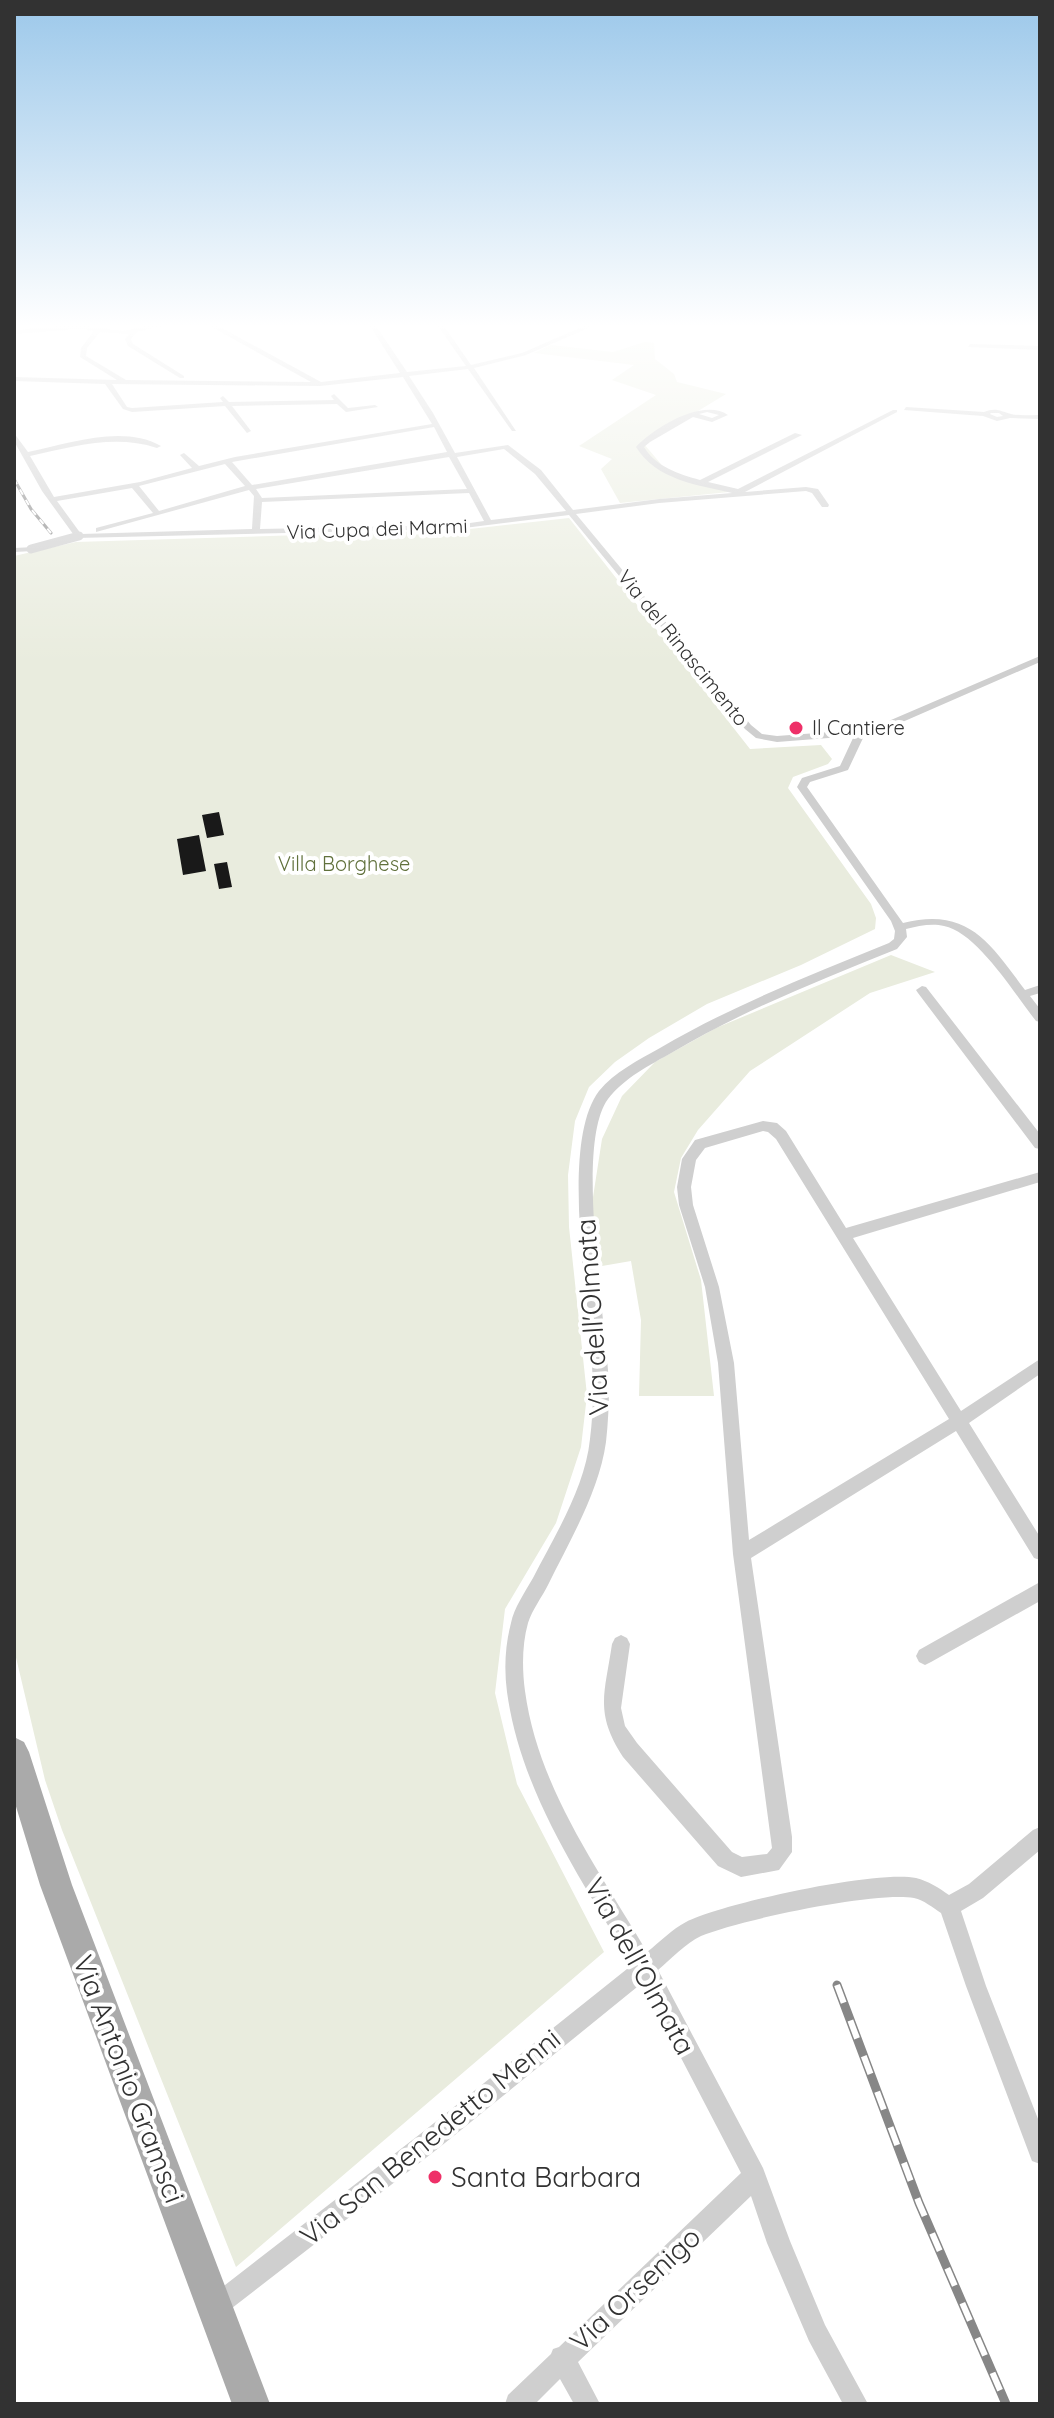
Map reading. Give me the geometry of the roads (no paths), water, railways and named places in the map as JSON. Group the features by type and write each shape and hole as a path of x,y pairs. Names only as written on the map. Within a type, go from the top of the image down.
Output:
{"main road":[{"name":"Via Antonio Gramsci","path":"14,1752 56,1885 251,2404"}],"street":[{"path":"16,439 52,500 79,536 252,487 452,455"},
{"path":"25,455 119,439 143,440 157,446"},
{"path":"52,500 134,485 227,461 356,439"},
{"path":"443,439 489,524"},
{"path":"649,439 640,449 653,465 739,492"},
{"path":"703,482 790,439"},
{"name":"Via Cupa dei Marmi","path":"739,492 841,439"},
{"name":"Via del Rinascimento","path":"452,455 510,448 543,477 753,732 772,738 859,735 881,729 1040,659"},
{"path":"184,455 197,469"},
{"path":"227,461 252,487 259,500 256,533"},
{"path":"134,485 157,513"},
{"name":"Via Cupa dei Marmi","path":"14,550 31,549 79,536 489,524 739,492 809,489 816,492 825,505"},
{"path":"259,500 471,491"},
{"path":"840,753 859,735"},
{"path":"828,737 840,753 841,770 804,781 802,787 900,927 936,921 964,929 1029,999 1040,1018"},
{"name":"Via dell'Olmata","path":"856,2404 817,2333 755,2176 644,1966 549,1801 524,1736 514,1659 518,1626 581,1498 593,1466 599,1435 600,1373 585,1187 592,1119 605,1093 636,1066 769,996 893,946 901,938 900,927"},
{"path":"1029,999 1040,989"},
{"path":"922,990 1040,1144"},
{"path":"621,1644 612,1714 625,1742 729,1862 748,1867 772,1863 780,1857 782,1844 742,1554 731,1405 722,1336 709,1277 684,1196 686,1167 692,1152 709,1140 759,1127 772,1127 781,1135 1040,1552"},
{"path":"843,1235 1040,1177"},
{"path":"742,1554 959,1421 1040,1366"},
{"path":"925,1656 1040,1591"},
{"path":"1040,1837 976,1891 949,1906 1040,2153"},
{"name":"Via San Benedetto Menni","path":"215,2307 432,2139 691,1930 733,1915 856,1892 915,1888 949,1906"},
{"name":"Via Orsenigo","path":"517,2404 755,2176"},
{"path":"562,2358 588,2404"}],"railway":[{"path":"14,479 31,509 51,533"},
{"path":"837,1985 919,2203 1006,2404"}],"place":[{"name":"Il Cantiere","path":"796,728"},
{"name":"Santa Barbara","path":"435,2177"}],"park label":[{"name":"Villa Borghese","path":"344,864"}]}
